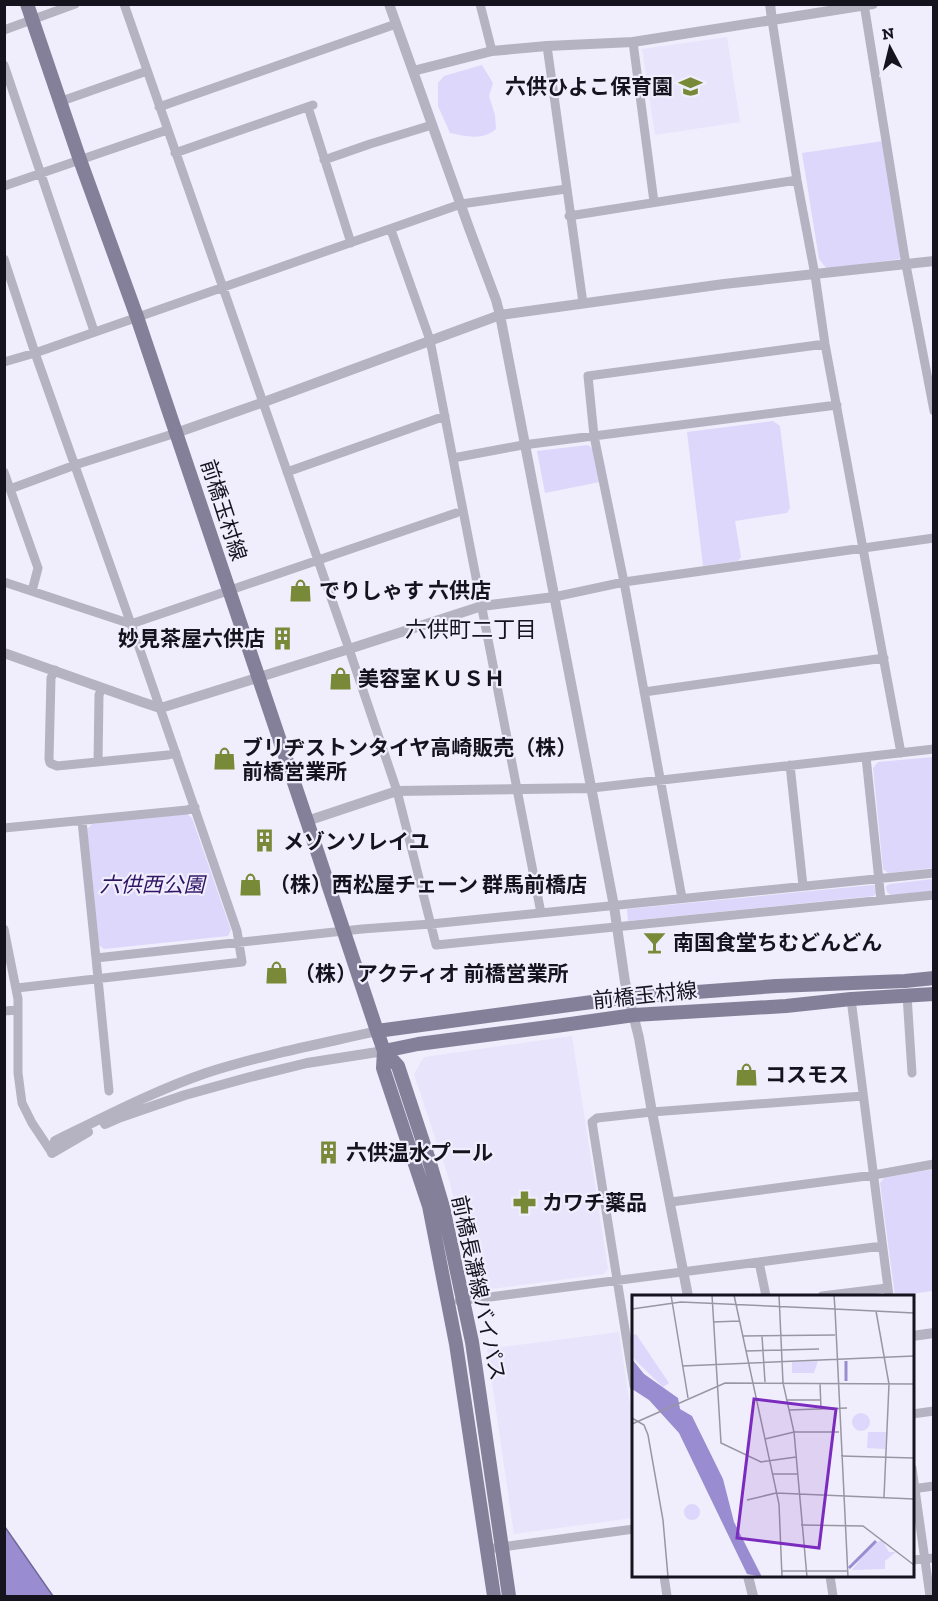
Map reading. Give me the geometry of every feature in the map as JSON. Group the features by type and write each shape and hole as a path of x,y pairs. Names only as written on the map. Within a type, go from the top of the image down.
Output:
{"main road":[{"name":"前橋玉村線","path":"27,4 59,102 137,317 384,1051 418,1044 634,1015 933,994"},
{"name":"前橋玉村線","path":"377,1031 629,997 776,986 933,978"},
{"name":"前橋長瀞線バイパス","path":"384,1051 398,1066 443,1207 472,1342 509,1596"},
{"name":"前橋長瀞線バイパス","path":"384,1051 383,1068 429,1206 458,1355 494,1596"}],"street":[{"path":"4,30 75,4"},
{"path":"124,4 350,649 397,791 436,945 933,895"},
{"path":"390,4 500,315 592,788 624,975 634,1015 688,1295"},
{"path":"480,4 492,51"},
{"path":"770,4 825,344 901,753"},
{"path":"413,71 492,51 633,42 867,5 906,265 933,411"},
{"path":"159,106 396,24"},
{"path":"633,42 654,202"},
{"path":"546,46 583,303"},
{"path":"4,65 94,332"},
{"path":"59,102 147,71"},
{"path":"176,153 310,106 324,160 351,243"},
{"path":"324,160 432,125"},
{"path":"4,186 168,130"},
{"path":"570,216 797,180"},
{"path":"4,362 461,204 566,189"},
{"path":"391,230 430,340 541,913"},
{"path":"4,259 34,353 237,931 242,962 17,988"},
{"path":"10,489 264,402 500,315 724,284 933,261"},
{"path":"682,898 624,582 594,436 588,375 825,344"},
{"path":"453,458 525,444 837,405"},
{"path":"287,472 444,416"},
{"path":"4,472 38,568 32,591"},
{"path":"4,582 131,624 456,513"},
{"path":"4,653 159,707 172,705 482,606 554,597 624,582 933,538"},
{"path":"644,692 884,658"},
{"path":"55,670 51,678 49,759 51,763 57,766 176,753"},
{"path":"98,762 99,695 102,688"},
{"path":"307,821 397,791 592,788 662,782 933,749"},
{"path":"866,757 881,900"},
{"path":"790,765 803,886"},
{"path":"4,828 187,810 195,807"},
{"path":"82,821 109,1091"},
{"path":"96,958 343,931 933,873"},
{"path":"4,929 8,963 17,988 18,1073 22,1102 32,1123 52,1154"},
{"path":"907,995 912,1073"},
{"path":"838,1295 888,1292 851,999"},
{"path":"4,1011 18,1010"},
{"path":"52,1154 55,1141 187,1080 273,1054 377,1031"},
{"path":"52,1154 106,1123 185,1095 307,1063 384,1051"},
{"path":"632,1380 592,1122 597,1118 652,1112 863,1096"},
{"path":"671,1202 874,1175 933,1164"},
{"path":"448,1302 882,1246"},
{"path":"759,1262 766,1295"},
{"path":"914,1336 933,1333"},
{"path":"914,1414 933,1411"},
{"path":"930,1596 929,1558 914,1489 933,1486"},
{"path":"487,1548 632,1529"},
{"path":"914,1560 929,1558"},
{"path":"664,1577 667,1596"},
{"path":"748,1577 753,1596"},
{"path":"830,1577 833,1596"}],"shaded area":[{"name":"六供ひよこ保育園","path":"727,37 740,122 655,135 642,49"},
{"path":"572,1036 608,1269 604,1274 475,1291 449,1179 414,1074 424,1057"},
{"path":"619,1332 632,1418 632,1518 514,1534 487,1349"},
{"path":"5,1527 53,1596 5,1596"}],"green space":[{"path":"482,65 493,83 489,96 495,115 496,129 480,136 450,133 438,106 438,83 444,76"},
{"path":"883,141 902,254 899,259 827,269 819,259 802,153"},
{"path":"773,421 780,426 790,508 787,513 735,521 741,557 738,561 703,566 687,432"},
{"path":"588,445 593,449 600,482 545,493 537,451"},
{"path":"933,757 933,868 888,873 883,869 873,768 878,762"},
{"name":"六供西公園","path":"187,814 192,818 231,930 228,936 104,949 99,945 87,829 92,824"},
{"path":"933,879 933,891 891,895 887,892 886,886 890,884"},
{"path":"873,885 877,893 874,896 628,921 627,909"},
{"path":"933,1169 933,1291 895,1295 880,1183 884,1178"}],"place":[{"name":"六供ひよこ保育園","path":"691,86"},
{"name":"でりしゃす 六供店","path":"301,590"},
{"name":"妙見茶屋六供店","path":"283,638"},
{"name":"美容室ＫＵＳＨ","path":"340,678"},
{"name":"ブリヂストンタイヤ高崎販売（株） 前橋営業所","path":"224,759"},
{"name":"メゾンソレイユ","path":"265,841"},
{"name":"（株）西松屋チェーン 群馬前橋店","path":"251,884"},
{"name":"南国食堂ちむどんどん","path":"655,942"},
{"name":"（株）アクティオ 前橋営業所","path":"276,973"},
{"name":"コスモス","path":"747,1074"},
{"name":"六供温水プール","path":"328,1152"},
{"name":"カワチ薬品","path":"524,1202"}],"district":[{"name":"六供町二丁目","path":"471,629"}]}
